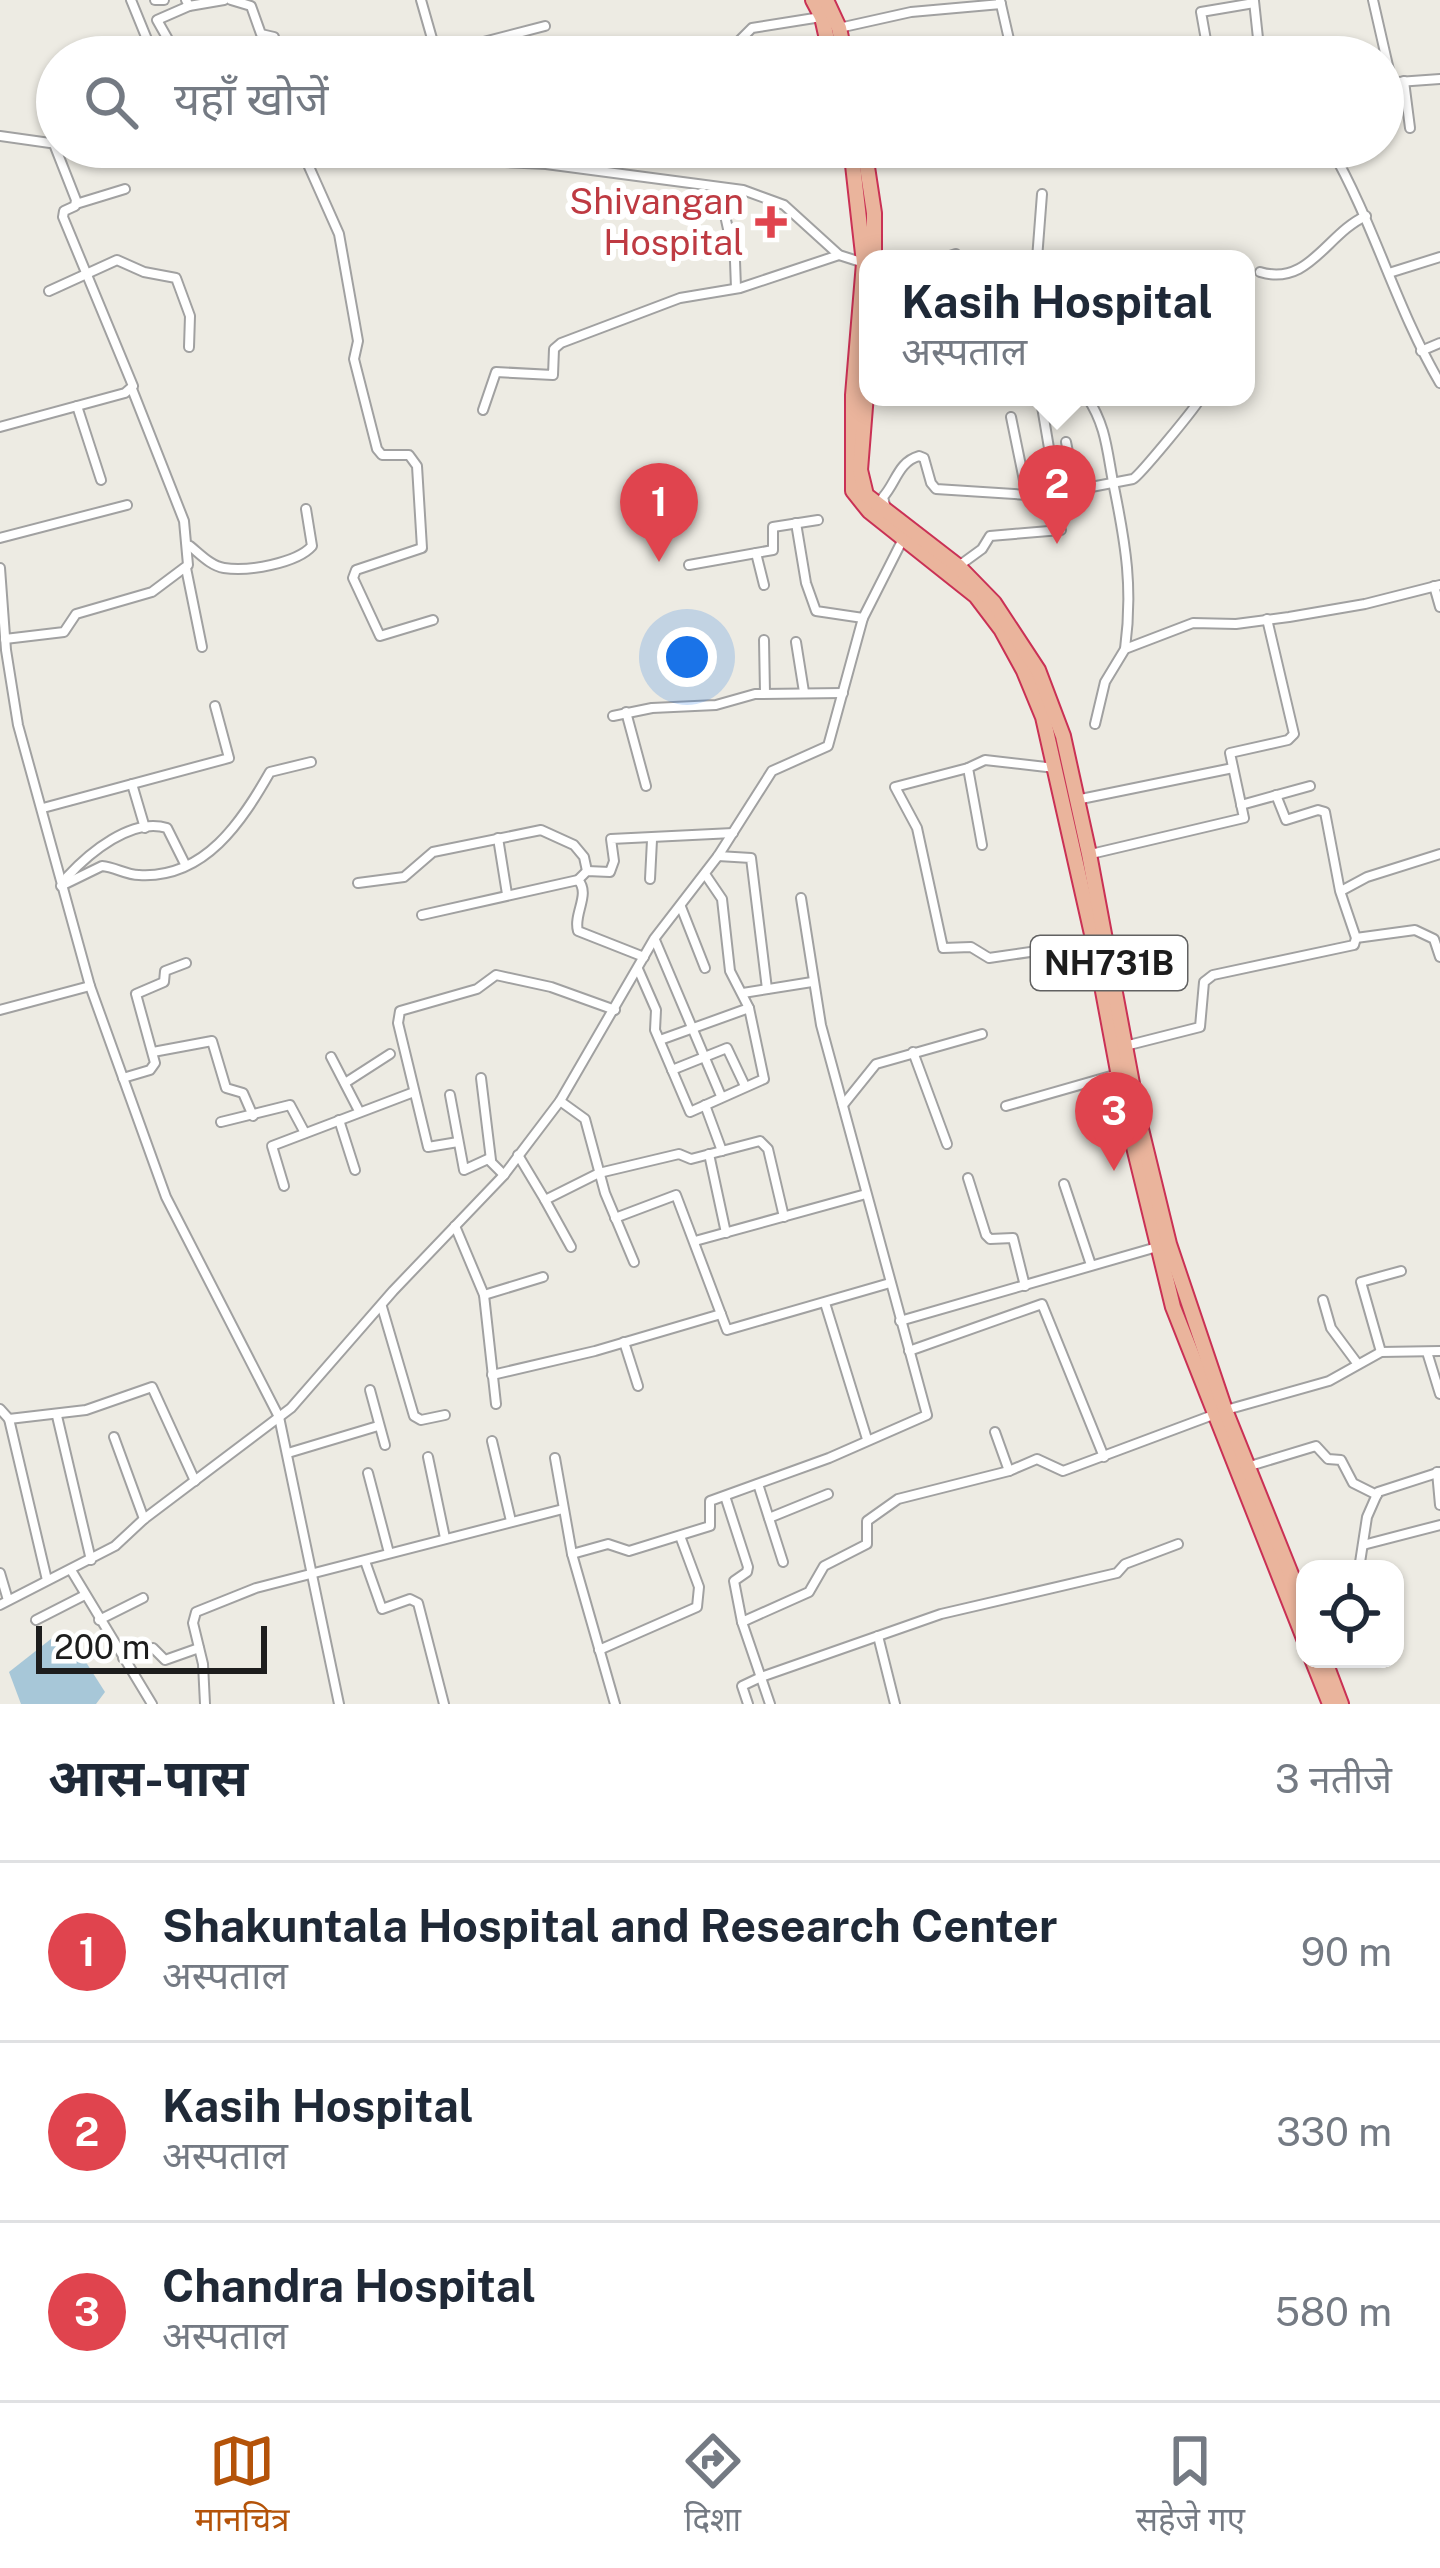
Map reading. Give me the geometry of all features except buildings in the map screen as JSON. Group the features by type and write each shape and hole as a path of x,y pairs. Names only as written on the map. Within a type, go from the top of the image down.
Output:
{"highway":[{"path":"813,0 826,36"},
{"path":"826,0 841,36"},
{"path":"854,168 866,250"},
{"path":"867,168 874,213 869,250"},
{"path":"859,341 853,394 853,491 869,511 976,596 1024,670 1043,717 1173,1307 1219,1413 1296,1618"},
{"name":"NH731B","path":"866,406 862,482 874,503 958,566 994,604 1037,670 1063,736 1169,1244 1219,1413 1248,1467 1296,1585"},
{"path":"1316,1668 1330,1704"},
{"path":"1327,1668 1341,1704"}],"street":[{"path":"130,0 145,36"},
{"path":"165,36 157,20 188,3 228,0 251,6 261,34 270,36"},
{"path":"421,0 431,36"},
{"path":"1373,0 1381,36"},
{"path":"839,28 911,12 1000,2 1008,36"},
{"path":"1205,36 1202,5 1254,2 1258,36"},
{"path":"744,36 752,28 822,17"},
{"path":"508,36 545,26"},
{"path":"1410,128 1404,81 1440,79"},
{"path":"0,136 36,141"},
{"path":"64,168 76,204"},
{"path":"310,168 339,234 358,341 353,359 377,449 382,454 410,455 417,466 422,548 356,570 353,578 380,636 433,620"},
{"path":"552,168 743,190 784,205 839,255 859,260"},
{"path":"1341,168 1366,216 1421,351 1440,383"},
{"path":"718,188 735,262 736,288"},
{"path":"125,189 76,204 62,214 178,502 189,545 186,568 202,646"},
{"path":"1038,250 1042,194"},
{"path":"1260,272 1280,276 1310,265 1344,228 1366,216"},
{"path":"484,410 499,370 553,375 554,349 561,344 669,302 736,288 839,255"},
{"path":"1389,273 1440,257"},
{"path":"50,291 122,259 145,272 176,278 190,316 189,347"},
{"path":"1421,351 1440,343"},
{"path":"0,427 132,389"},
{"path":"76,406 101,480"},
{"path":"1042,406 1057,495"},
{"path":"1093,406 1108,441 1127,540 1130,586 1126,649 1105,682 1095,724"},
{"path":"893,516 883,497 906,462 919,456 936,489 1027,495 1076,492 1133,479 1144,472 1165,439 1196,406"},
{"path":"1011,417 1027,495"},
{"path":"1066,442 1076,492"},
{"path":"0,538 127,505"},
{"path":"189,545 212,564 228,569 302,555 312,546 306,509"},
{"path":"689,565 774,549 773,527 818,520"},
{"path":"796,523 816,611 863,618"},
{"path":"958,566 992,535 1061,530"},
{"path":"0,1573 4,1602 91,1560 279,1417 504,1174 560,1101 654,939 718,856 772,771 828,746 863,618 904,536"},
{"path":"756,553 764,585"},
{"path":"0,568 5,682 90,986 166,1197 279,1417 339,1704"},
{"path":"5,639 64,632 76,614 152,592 186,568"},
{"path":"1126,649 1193,622 1235,624 1365,604 1437,586 1440,607"},
{"path":"1089,854 1244,818 1229,756 1233,751 1288,740 1294,734 1267,619"},
{"path":"764,640 765,694"},
{"path":"796,643 804,692"},
{"path":"613,716 716,705 765,694 843,693"},
{"path":"43,808 229,758 215,706"},
{"path":"626,712 646,786"},
{"path":"1056,768 985,760 895,787 917,828 943,948 971,947 988,958 1094,943"},
{"path":"63,885 102,866 139,875 185,864 232,832 270,772 311,762"},
{"path":"968,768 982,845"},
{"path":"1076,800 1233,768"},
{"path":"132,784 146,828"},
{"path":"1241,805 1310,786"},
{"path":"1125,1046 1200,1028 1204,982 1213,975 1354,945 1325,812 1286,820 1276,795"},
{"path":"63,885 101,843 161,825 185,864"},
{"path":"358,883 396,880 433,852 520,832 553,832 580,851 587,871"},
{"path":"422,915 578,880 587,871 610,872 614,861 611,839 733,833"},
{"path":"498,838 508,894"},
{"path":"650,879 652,840"},
{"path":"1340,891 1367,877 1440,854"},
{"path":"718,856 752,858 767,989"},
{"path":"638,969 656,1010 655,1030 690,1112 765,1077 749,1008 730,971 722,899 705,874"},
{"path":"578,880 584,893 578,931 644,958"},
{"path":"572,1555 608,1544 629,1551 713,1524 708,1504 927,1415 842,1106 812,982 801,898"},
{"path":"681,907 705,968"},
{"path":"1356,938 1415,929 1434,939 1440,957"},
{"path":"654,939 721,1096"},
{"path":"123,1078 153,1067 136,994 164,982 166,970 186,963"},
{"path":"458,1142 428,1147 398,1023 400,1011 477,989 496,975 551,987 615,1010"},
{"path":"743,993 812,982"},
{"path":"0,1010 90,986"},
{"path":"660,1040 749,1008"},
{"path":"842,1106 872,1067 982,1034"},
{"path":"153,1052 212,1041 226,1088 243,1093 253,1117"},
{"path":"672,1070 729,1049 745,1086"},
{"path":"913,1052 946,1144"},
{"path":"345,1083 390,1054"},
{"path":"331,1057 359,1111"},
{"path":"1006,1106 1120,1074"},
{"path":"481,1078 491,1160 504,1174"},
{"path":"284,1186 272,1146 414,1093"},
{"path":"450,1095 464,1170 491,1160"},
{"path":"560,1101 583,1115 634,1262"},
{"path":"221,1122 290,1105 304,1133"},
{"path":"705,1106 722,1151"},
{"path":"339,1120 356,1170"},
{"path":"544,1200 599,1172 760,1142 766,1144 784,1217"},
{"path":"709,1154 726,1233"},
{"path":"518,1155 571,1247"},
{"path":"968,1178 986,1235 1012,1238 1024,1286"},
{"path":"1064,1184 1091,1265"},
{"path":"616,1218 672,1194 678,1198 727,1330 890,1283"},
{"path":"695,1241 866,1195"},
{"path":"455,1226 484,1295 496,1404"},
{"path":"901,1321 1157,1247"},
{"path":"1381,1352 1361,1282 1401,1271"},
{"path":"484,1295 543,1277"},
{"path":"1323,1300 1331,1328 1358,1363"},
{"path":"825,1303 867,1439"},
{"path":"909,1351 1042,1304 1104,1456"},
{"path":"381,1306 415,1417 445,1415"},
{"path":"492,1375 721,1314"},
{"path":"624,1342 638,1386"},
{"path":"742,1622 809,1592 824,1566 867,1544 868,1521 898,1499 1041,1459 1063,1472 1219,1413 1329,1381 1381,1352 1440,1351"},
{"path":"1427,1352 1440,1394"},
{"path":"9,1419 57,1416 152,1388 195,1481"},
{"path":"370,1390 385,1445"},
{"path":"0,1409 9,1419 47,1580"},
{"path":"57,1416 91,1560"},
{"path":"288,1453 378,1426"},
{"path":"995,1432 1009,1471"},
{"path":"114,1437 144,1519"},
{"path":"492,1441 511,1521"},
{"path":"1248,1467 1316,1446 1328,1459 1341,1460 1357,1486 1377,1495"},
{"path":"428,1457 445,1538"},
{"path":"555,1458 572,1555 614,1704"},
{"path":"1360,1560 1367,1517 1386,1487 1439,1472 1440,1505"},
{"path":"368,1473 389,1553"},
{"path":"758,1484 783,1562"},
{"path":"769,1518 828,1494"},
{"path":"725,1496 748,1567 734,1581 742,1622 770,1704"},
{"path":"205,1704 196,1612 256,1588 563,1509"},
{"path":"1363,1545 1440,1525"},
{"path":"599,1650 698,1607 699,1587 680,1536"},
{"path":"748,1704 742,1686 761,1677 940,1614 1117,1573 1124,1565 1178,1544"},
{"path":"365,1561 382,1609 410,1599 418,1603 444,1704"},
{"path":"71,1570 152,1704"},
{"path":"36,1620 86,1595"},
{"path":"99,1620 143,1598"},
{"path":"878,1636 895,1704"},
{"path":"123,1658 153,1648 170,1660 199,1648"}],"water":[{"path":"68,1634 105,1692 96,1704 21,1704 9,1672 56,1635"}],"place":[{"name":"Shivangan Hospital","path":"771,222"},
{"name":"Kasih Hospital","path":"1057,544"},
{"name":"Shakuntala Hospital and Research Center","path":"659,562"},
{"name":"Chandra Hospital","path":"1114,1171"}]}
